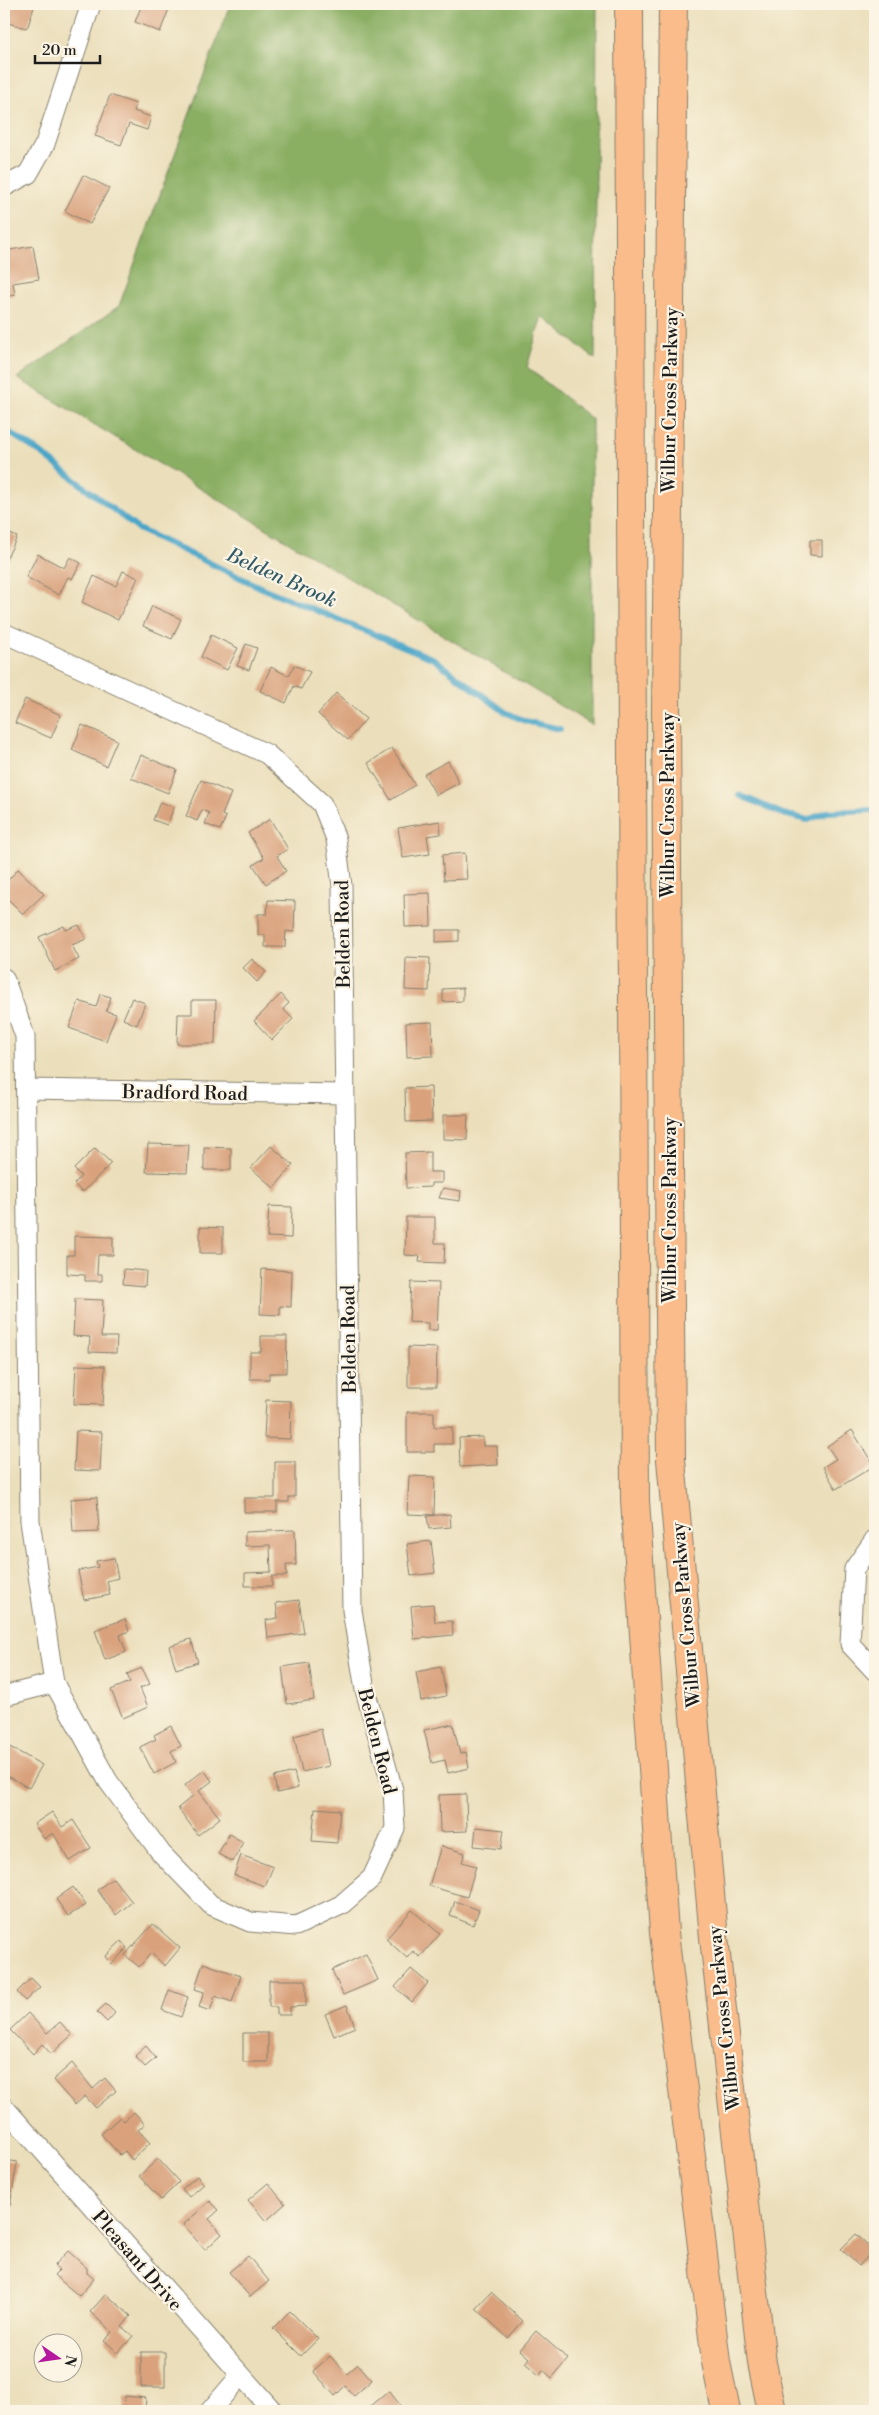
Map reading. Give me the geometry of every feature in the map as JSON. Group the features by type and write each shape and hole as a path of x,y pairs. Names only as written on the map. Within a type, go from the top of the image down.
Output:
{"highway":[{"name":"Wilbur Cross Parkway","path":"629,4 635,1500 664,1933 716,2362 726,2411"},
{"name":"Wilbur Cross Parkway","path":"673,4 666,703 671,1460 714,1938 762,2363 772,2411"}],"street":[{"path":"4,187 28,174 45,144 91,4"},
{"name":"Belden Road","path":"4,633 267,754 322,804 336,839 342,886 352,1610 364,1690 392,1790 395,1828 372,1878 341,1905 296,1926 250,1922 211,1904 161,1853 108,1781 54,1683 30,1522 25,1036 4,978"},
{"name":"Bradford Road","path":"26,1089 344,1094"},
{"path":"875,1539 854,1569 850,1644 875,1671"},
{"path":"4,1696 54,1683"},
{"name":"Pleasant Drive","path":"4,2107 240,2376 273,2411"},
{"path":"210,2411 240,2376"}],"green space":[{"path":"230,4 597,4 595,359 542,316 527,367 592,419 592,725 17,378 119,306"}],"building":[{"path":"7,4 35,4 26,28 4,22"},
{"path":"142,4 171,4 160,32 135,22"},
{"path":"110,95 136,104 134,111 151,117 147,130 129,124 121,145 95,136"},
{"path":"83,175 109,188 90,224 65,211"},
{"path":"33,246 39,279 13,283 15,295 4,297 4,251"},
{"path":"4,531 17,537 4,564"},
{"path":"810,540 822,540 822,556 810,555"},
{"path":"38,554 64,568 70,557 81,563 72,579 68,577 59,595 26,577"},
{"path":"123,571 138,578 118,620 82,602 94,576 116,586"},
{"path":"152,606 181,619 172,639 143,626"},
{"path":"211,635 238,648 227,670 201,657"},
{"path":"246,644 257,648 249,670 237,666"},
{"path":"294,665 310,672 301,689 294,686 286,703 260,691 271,667 289,676"},
{"path":"336,693 366,719 348,740 318,714"},
{"path":"25,699 61,715 51,738 15,723"},
{"path":"82,725 117,740 106,766 72,750"},
{"path":"392,748 415,785 391,800 368,763"},
{"path":"141,755 177,770 168,793 131,778"},
{"path":"448,761 459,783 436,795 424,774"},
{"path":"201,780 231,793 222,815 226,817 220,830 205,824 209,813 202,810 197,821 186,816"},
{"path":"160,802 174,807 167,825 153,820"},
{"path":"270,819 288,849 277,856 286,871 266,884 253,865 264,858 248,833"},
{"path":"440,821 441,834 427,836 430,854 403,858 398,828"},
{"path":"465,853 467,879 444,880 442,855"},
{"path":"18,869 44,894 23,914 4,895 4,885"},
{"path":"430,893 431,926 405,927 404,894"},
{"path":"268,900 295,901 294,932 286,931 285,947 265,947 265,935 258,935 258,914 267,914"},
{"path":"79,925 86,939 72,945 79,959 55,971 39,937 64,926 66,930"},
{"path":"436,930 459,930 459,941 436,942"},
{"path":"406,957 430,958 429,991 405,990"},
{"path":"252,959 266,972 257,982 243,968"},
{"path":"463,988 463,1001 443,1002 443,989"},
{"path":"100,994 111,997 106,1011 116,1014 106,1041 69,1028 79,1001 96,1007"},
{"path":"281,994 289,1003 283,1009 293,1019 272,1040 254,1021"},
{"path":"132,998 145,1003 137,1025 123,1019"},
{"path":"192,1000 216,1000 215,1044 177,1044 178,1014 192,1014"},
{"path":"432,1022 433,1056 407,1057 406,1023"},
{"path":"431,1087 432,1121 406,1122 405,1088"},
{"path":"443,1115 468,1115 467,1140 443,1139"},
{"path":"148,1144 189,1145 187,1173 146,1172"},
{"path":"271,1146 293,1165 274,1188 251,1168"},
{"path":"204,1147 231,1148 231,1170 204,1170"},
{"path":"95,1148 111,1163 84,1191 81,1191 74,1184 81,1176 74,1169"},
{"path":"430,1152 430,1172 442,1172 442,1183 431,1183 431,1187 406,1188 405,1153"},
{"path":"443,1188 461,1191 460,1201 439,1198"},
{"path":"269,1206 292,1207 291,1238 267,1237"},
{"path":"406,1217 435,1217 435,1243 445,1243 444,1263 419,1262 420,1256 405,1255"},
{"path":"200,1227 223,1228 223,1253 200,1253"},
{"path":"74,1236 113,1237 113,1255 98,1255 97,1274 102,1274 102,1281 85,1281 85,1275 67,1274 67,1255 74,1255"},
{"path":"124,1269 146,1271 145,1286 123,1284"},
{"path":"262,1269 292,1271 291,1307 280,1306 280,1315 260,1314"},
{"path":"411,1282 439,1283 437,1330 428,1330 428,1323 409,1322"},
{"path":"75,1299 103,1300 101,1337 117,1337 116,1353 89,1352 90,1337 73,1336"},
{"path":"261,1336 287,1336 286,1373 269,1373 269,1379 250,1379 250,1352 261,1352"},
{"path":"408,1347 437,1348 436,1387 408,1387"},
{"path":"76,1365 105,1366 103,1405 74,1404"},
{"path":"266,1400 291,1401 290,1439 264,1438"},
{"path":"407,1412 434,1412 434,1427 452,1427 452,1444 434,1444 434,1452 407,1452"},
{"path":"852,1430 874,1466 836,1489 823,1467 836,1459 827,1446"},
{"path":"76,1431 102,1432 100,1471 74,1470"},
{"path":"483,1437 483,1446 497,1446 498,1465 460,1467 459,1438"},
{"path":"275,1462 295,1462 295,1497 289,1497 289,1502 277,1502 277,1512 244,1512 244,1498 275,1498"},
{"path":"409,1476 435,1477 434,1515 407,1514"},
{"path":"97,1497 99,1532 73,1533 71,1499"},
{"path":"450,1514 451,1527 429,1529 427,1516"},
{"path":"295,1530 296,1565 286,1565 287,1576 272,1576 272,1586 245,1586 245,1573 271,1572 270,1545 245,1546 245,1532"},
{"path":"431,1541 435,1573 411,1576 407,1544"},
{"path":"114,1558 118,1578 107,1581 110,1595 84,1600 78,1571 98,1567 96,1561"},
{"path":"299,1600 304,1633 268,1638 266,1620 278,1618 276,1603"},
{"path":"433,1604 435,1622 452,1621 453,1635 414,1639 411,1606"},
{"path":"125,1619 129,1631 120,1635 126,1652 105,1660 95,1630"},
{"path":"191,1639 198,1662 176,1669 169,1646"},
{"path":"309,1663 314,1700 287,1704 282,1667"},
{"path":"441,1667 446,1696 421,1701 416,1672"},
{"path":"142,1668 150,1684 140,1688 148,1707 123,1718 111,1690 130,1682 127,1674"},
{"path":"453,1724 460,1754 466,1752 469,1768 448,1773 445,1760 432,1763 424,1730"},
{"path":"171,1726 181,1746 171,1751 176,1762 154,1774 140,1747 156,1739 154,1735"},
{"path":"321,1729 329,1766 302,1772 294,1736"},
{"path":"8,1746 42,1765 29,1788 4,1774 4,1754"},
{"path":"204,1770 212,1781 199,1791 220,1818 198,1835 178,1808 193,1796 185,1785"},
{"path":"294,1772 298,1788 277,1793 274,1777"},
{"path":"466,1794 467,1831 440,1832 439,1795"},
{"path":"315,1808 340,1810 337,1843 312,1841"},
{"path":"52,1812 62,1827 73,1820 91,1848 70,1861 53,1833 44,1839 34,1824"},
{"path":"476,1827 504,1830 501,1849 474,1846"},
{"path":"229,1834 243,1842 233,1862 218,1854"},
{"path":"441,1846 465,1853 462,1862 476,1866 467,1897 429,1886"},
{"path":"241,1855 273,1867 265,1886 234,1875"},
{"path":"113,1878 132,1902 116,1915 97,1890"},
{"path":"73,1887 86,1905 68,1916 56,1899"},
{"path":"455,1901 479,1910 473,1925 450,1916"},
{"path":"412,1910 440,1934 420,1957 413,1951 407,1958 386,1939"},
{"path":"153,1924 180,1948 165,1966 151,1953 139,1967 125,1955"},
{"path":"121,1941 127,1948 112,1964 105,1957"},
{"path":"366,1954 378,1980 343,1995 332,1970"},
{"path":"203,1963 241,1976 232,2002 215,1996 210,2011 199,2007 204,1992 195,1989"},
{"path":"411,1969 428,1983 412,2002 395,1987"},
{"path":"31,1978 40,1987 25,2001 17,1992"},
{"path":"269,1980 306,1980 306,2006 290,2007 290,2015 277,2015 277,2007 269,2007"},
{"path":"169,1990 188,1997 181,2017 162,2010"},
{"path":"106,2004 115,2013 107,2022 97,2012"},
{"path":"347,2005 355,2027 334,2036 325,2014"},
{"path":"28,2013 47,2033 60,2022 72,2035 51,2054 42,2044 33,2054 10,2030"},
{"path":"243,2033 268,2033 268,2062 243,2062"},
{"path":"146,2046 156,2058 145,2067 135,2056"},
{"path":"72,2063 93,2089 105,2078 116,2091 96,2108 85,2096 75,2105 53,2080"},
{"path":"134,2112 145,2124 138,2130 150,2143 132,2160 125,2151 120,2155 101,2134 120,2117 124,2121"},
{"path":"158,2159 179,2182 161,2200 139,2176"},
{"path":"5,2160 17,2162 10,2206 4,2205"},
{"path":"197,2176 204,2184 189,2197 182,2189"},
{"path":"268,2183 285,2204 266,2221 248,2200"},
{"path":"210,2201 219,2210 209,2219 222,2234 205,2250 183,2225"},
{"path":"856,2234 873,2250 859,2266 841,2249"},
{"path":"68,2251 87,2268 87,2273 94,2279 79,2296 54,2275 59,2270 54,2266"},
{"path":"248,2256 269,2281 250,2297 229,2272"},
{"path":"491,2292 523,2321 508,2338 476,2308"},
{"path":"106,2294 131,2316 122,2327 133,2336 118,2353 104,2340 112,2332 90,2312"},
{"path":"290,2311 318,2339 301,2356 273,2328"},
{"path":"536,2331 568,2359 552,2378 543,2370 539,2375 525,2363 529,2358 520,2350"},
{"path":"141,2352 165,2352 165,2387 141,2387"},
{"path":"330,2356 347,2374 358,2364 372,2380 354,2396 345,2386 335,2396 313,2371"},
{"path":"389,2391 405,2411 365,2411"},
{"path":"125,2396 146,2398 145,2411 124,2411"}],"waterway":[{"name":"Belden Brook","path":"4,429 41,453 138,529 262,588 434,659 505,712 525,721 560,729"},
{"name":"Belden Brook","path":"739,795 783,814 808,820 827,812 872,810 875,812"}]}
